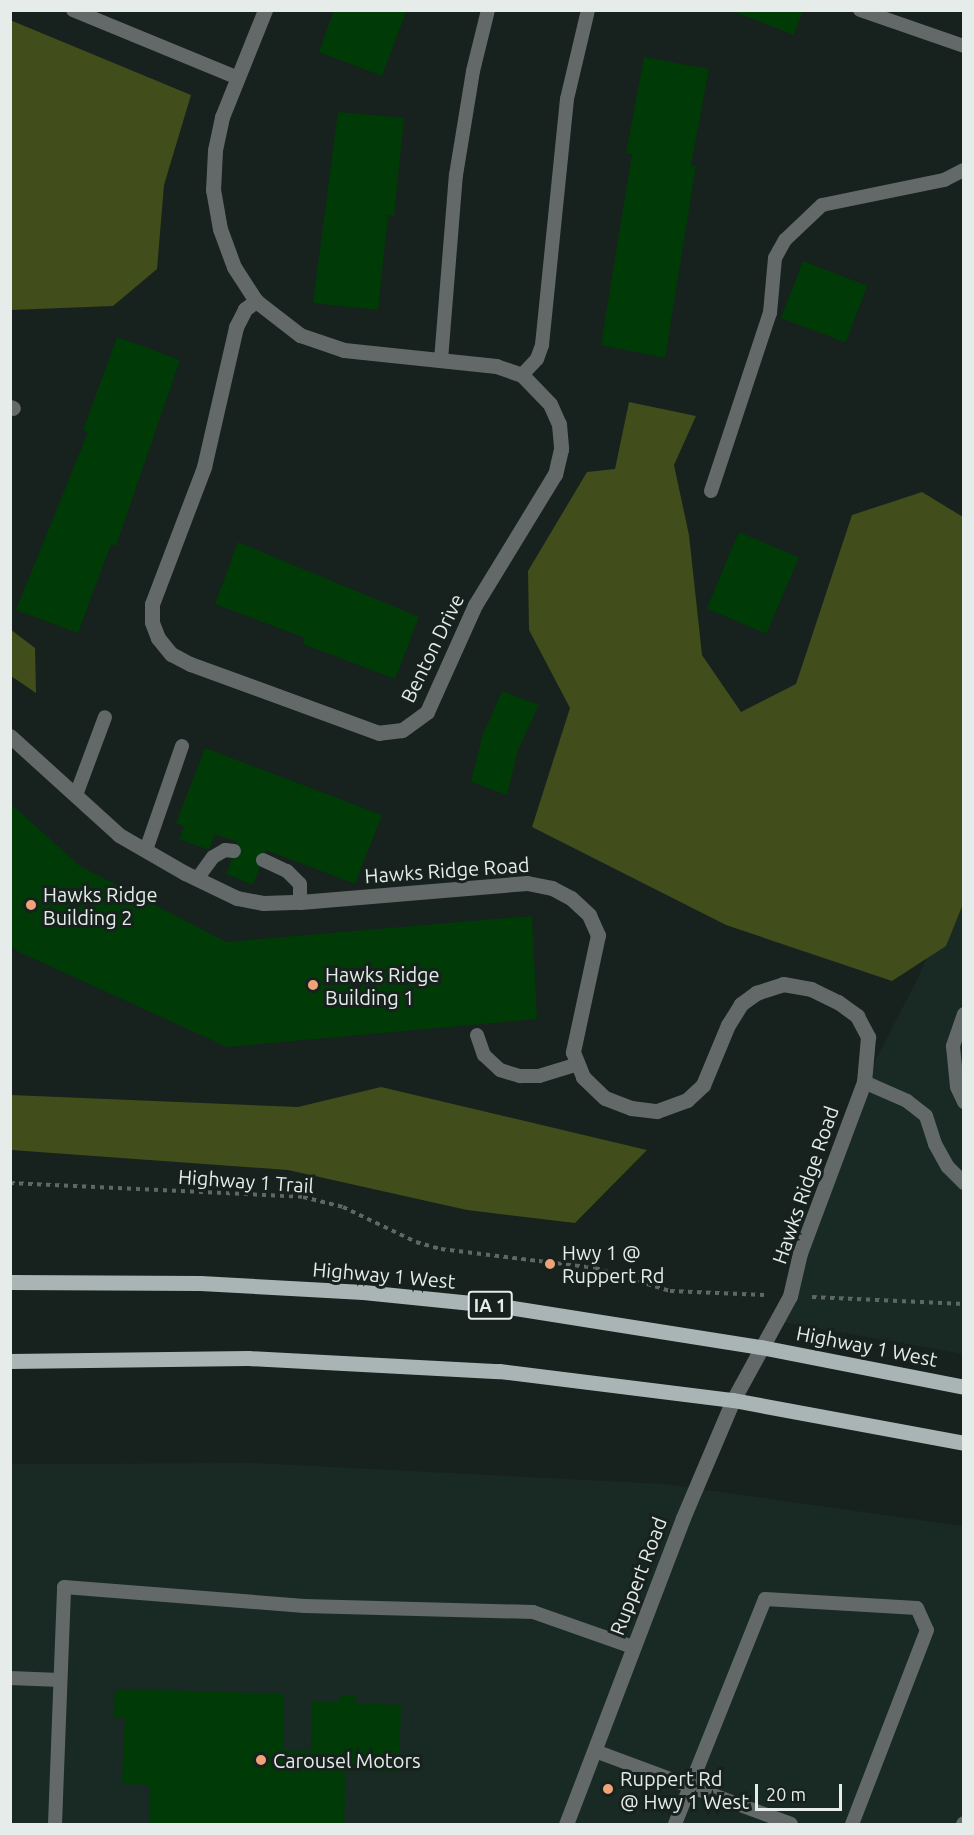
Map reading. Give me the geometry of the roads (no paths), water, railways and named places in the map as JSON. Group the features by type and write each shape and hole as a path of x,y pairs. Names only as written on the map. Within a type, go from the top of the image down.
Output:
{"main road":[{"name":"Highway 1 West","path":"10,1282 200,1283 363,1292 501,1306 761,1347 963,1387"},
{"path":"10,1361 248,1358 499,1371 733,1400 963,1443"}],"street":[{"name":"Benton Drive","path":"256,301 244,309 236,327 204,467 152,604 152,622 158,638 171,654 190,664 379,733 402,730 427,712 475,605 555,474 561,449 559,424 550,404 522,375 496,366 344,350 315,342 275,319 256,301 234,267 220,229 213,190 215,150 222,117 265,10"},
{"name":"Hawks Ridge Road","path":"10,736 119,835 197,879 237,898 263,903 300,902 527,883 552,888 571,898 589,915 598,935 590,985 577,1019 573,1052 583,1077 605,1098 631,1108 657,1111 687,1100 703,1085 728,1025 741,1004 756,993 783,984 811,989 858,1016 868,1037 864,1082 800,1253 790,1296 761,1347"},
{"name":"Ruppert Road","path":"566,1824 633,1647 733,1400 761,1347"}],"lane":[{"path":"73,10 238,78"},
{"path":"441,360 456,175 473,70 488,10"},
{"path":"522,375 537,359 542,345 567,99 588,10"},
{"path":"860,10 963,46"},
{"path":"711,491 770,313 775,258 785,240 822,205 944,180 963,170"},
{"path":"76,795 105,717"},
{"path":"146,850 182,746"},
{"path":"197,879 213,857 225,850 234,851"},
{"path":"262,860 287,871 300,884 300,902"},
{"path":"963,1014 953,1046 957,1087 963,1102"},
{"path":"477,1035 484,1055 501,1070 520,1076 539,1076 578,1064"},
{"path":"864,1082 907,1101 926,1116 943,1159 963,1182"},
{"path":"55,1824 64,1587 304,1606 533,1612 633,1647"},
{"path":"675,1824 765,1599 917,1608 927,1630 852,1824"},
{"path":"10,1678 60,1680"},
{"path":"595,1752 689,1789 791,1824"}],"place":[{"name":"Hawks Ridge Building 2","path":"31,905"},
{"name":"Hawks Ridge Building 1","path":"313,985"},
{"name":"Hwy 1 @ Ruppert Rd","path":"550,1264"},
{"name":"Carousel Motors","path":"261,1760"},
{"name":"Ruppert Rd @ Hwy 1 West","path":"608,1789"}]}
